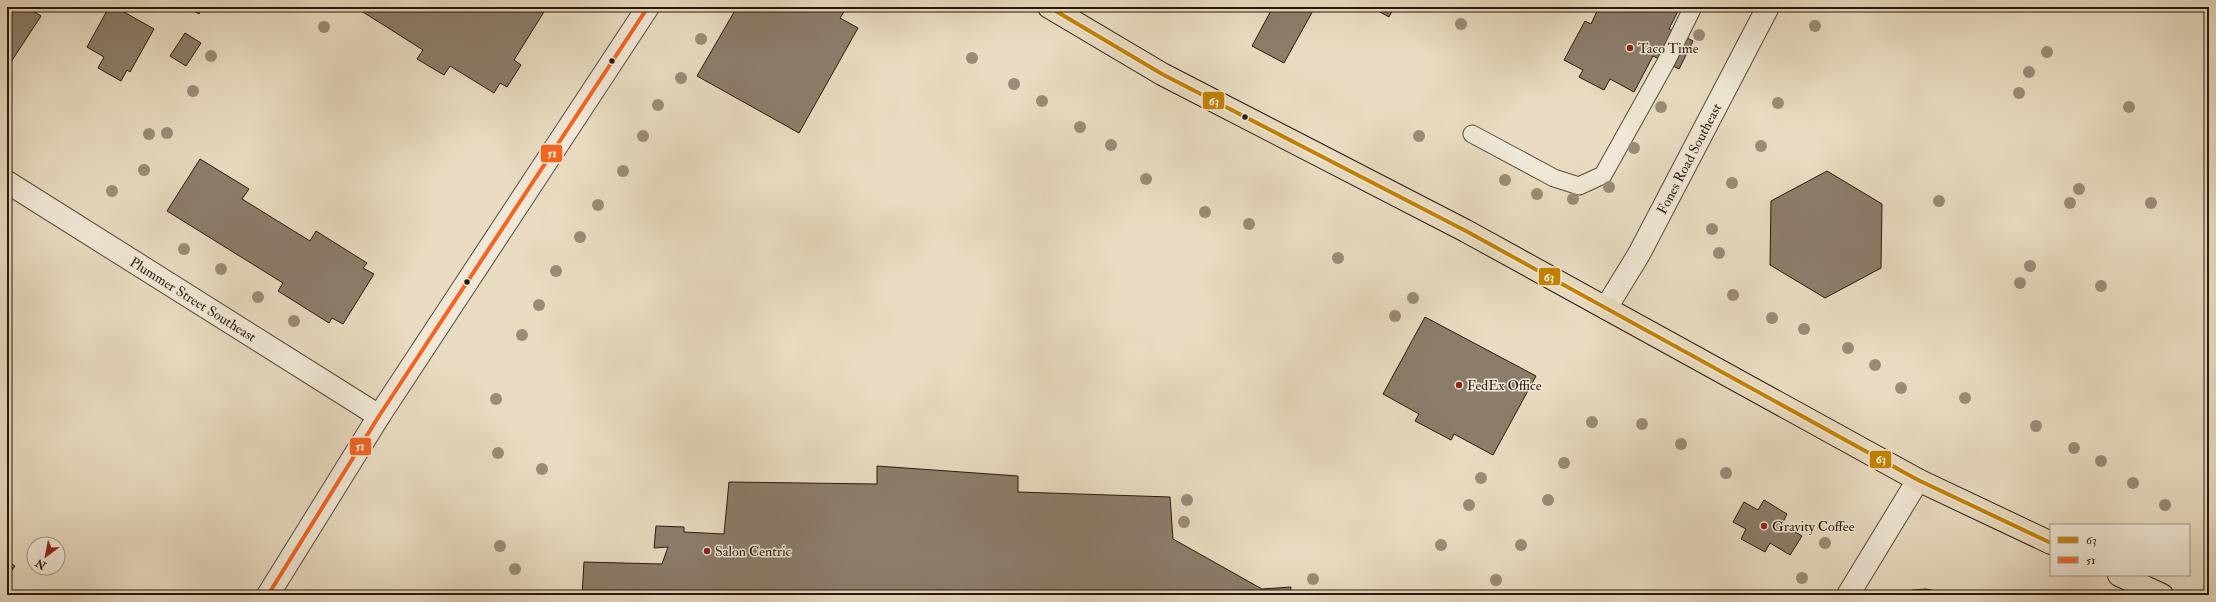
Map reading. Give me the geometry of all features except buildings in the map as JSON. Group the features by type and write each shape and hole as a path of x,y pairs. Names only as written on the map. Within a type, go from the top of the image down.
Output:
{"main road":[{"path":"1049,7 1162,74 1424,208 1918,480 2050,543"},
{"path":"2121,576 2162,595"}],"street":[{"path":"268,595 379,416 648,7"},
{"name":"Fones Road Southeast","path":"1606,308 1639,254 1768,7"},
{"name":"Plummer Street Southeast","path":"7,182 379,416"},
{"path":"1848,595 1918,480"}],"lane":[{"path":"1472,134 1560,180 1579,186 1603,175 1666,62 1693,7"}],"transit line":[{"name":"51","path":"268,595 379,416 648,7"},
{"name":"63","path":"1049,7 1162,74 1466,231 1918,480 2050,543"}],"place":[{"name":"Taco Time","path":"1630,48"},
{"name":"FedEx Office","path":"1459,385"},
{"name":"Gravity Coffee","path":"1764,526"},
{"name":"Salon Centric","path":"707,551"}]}
